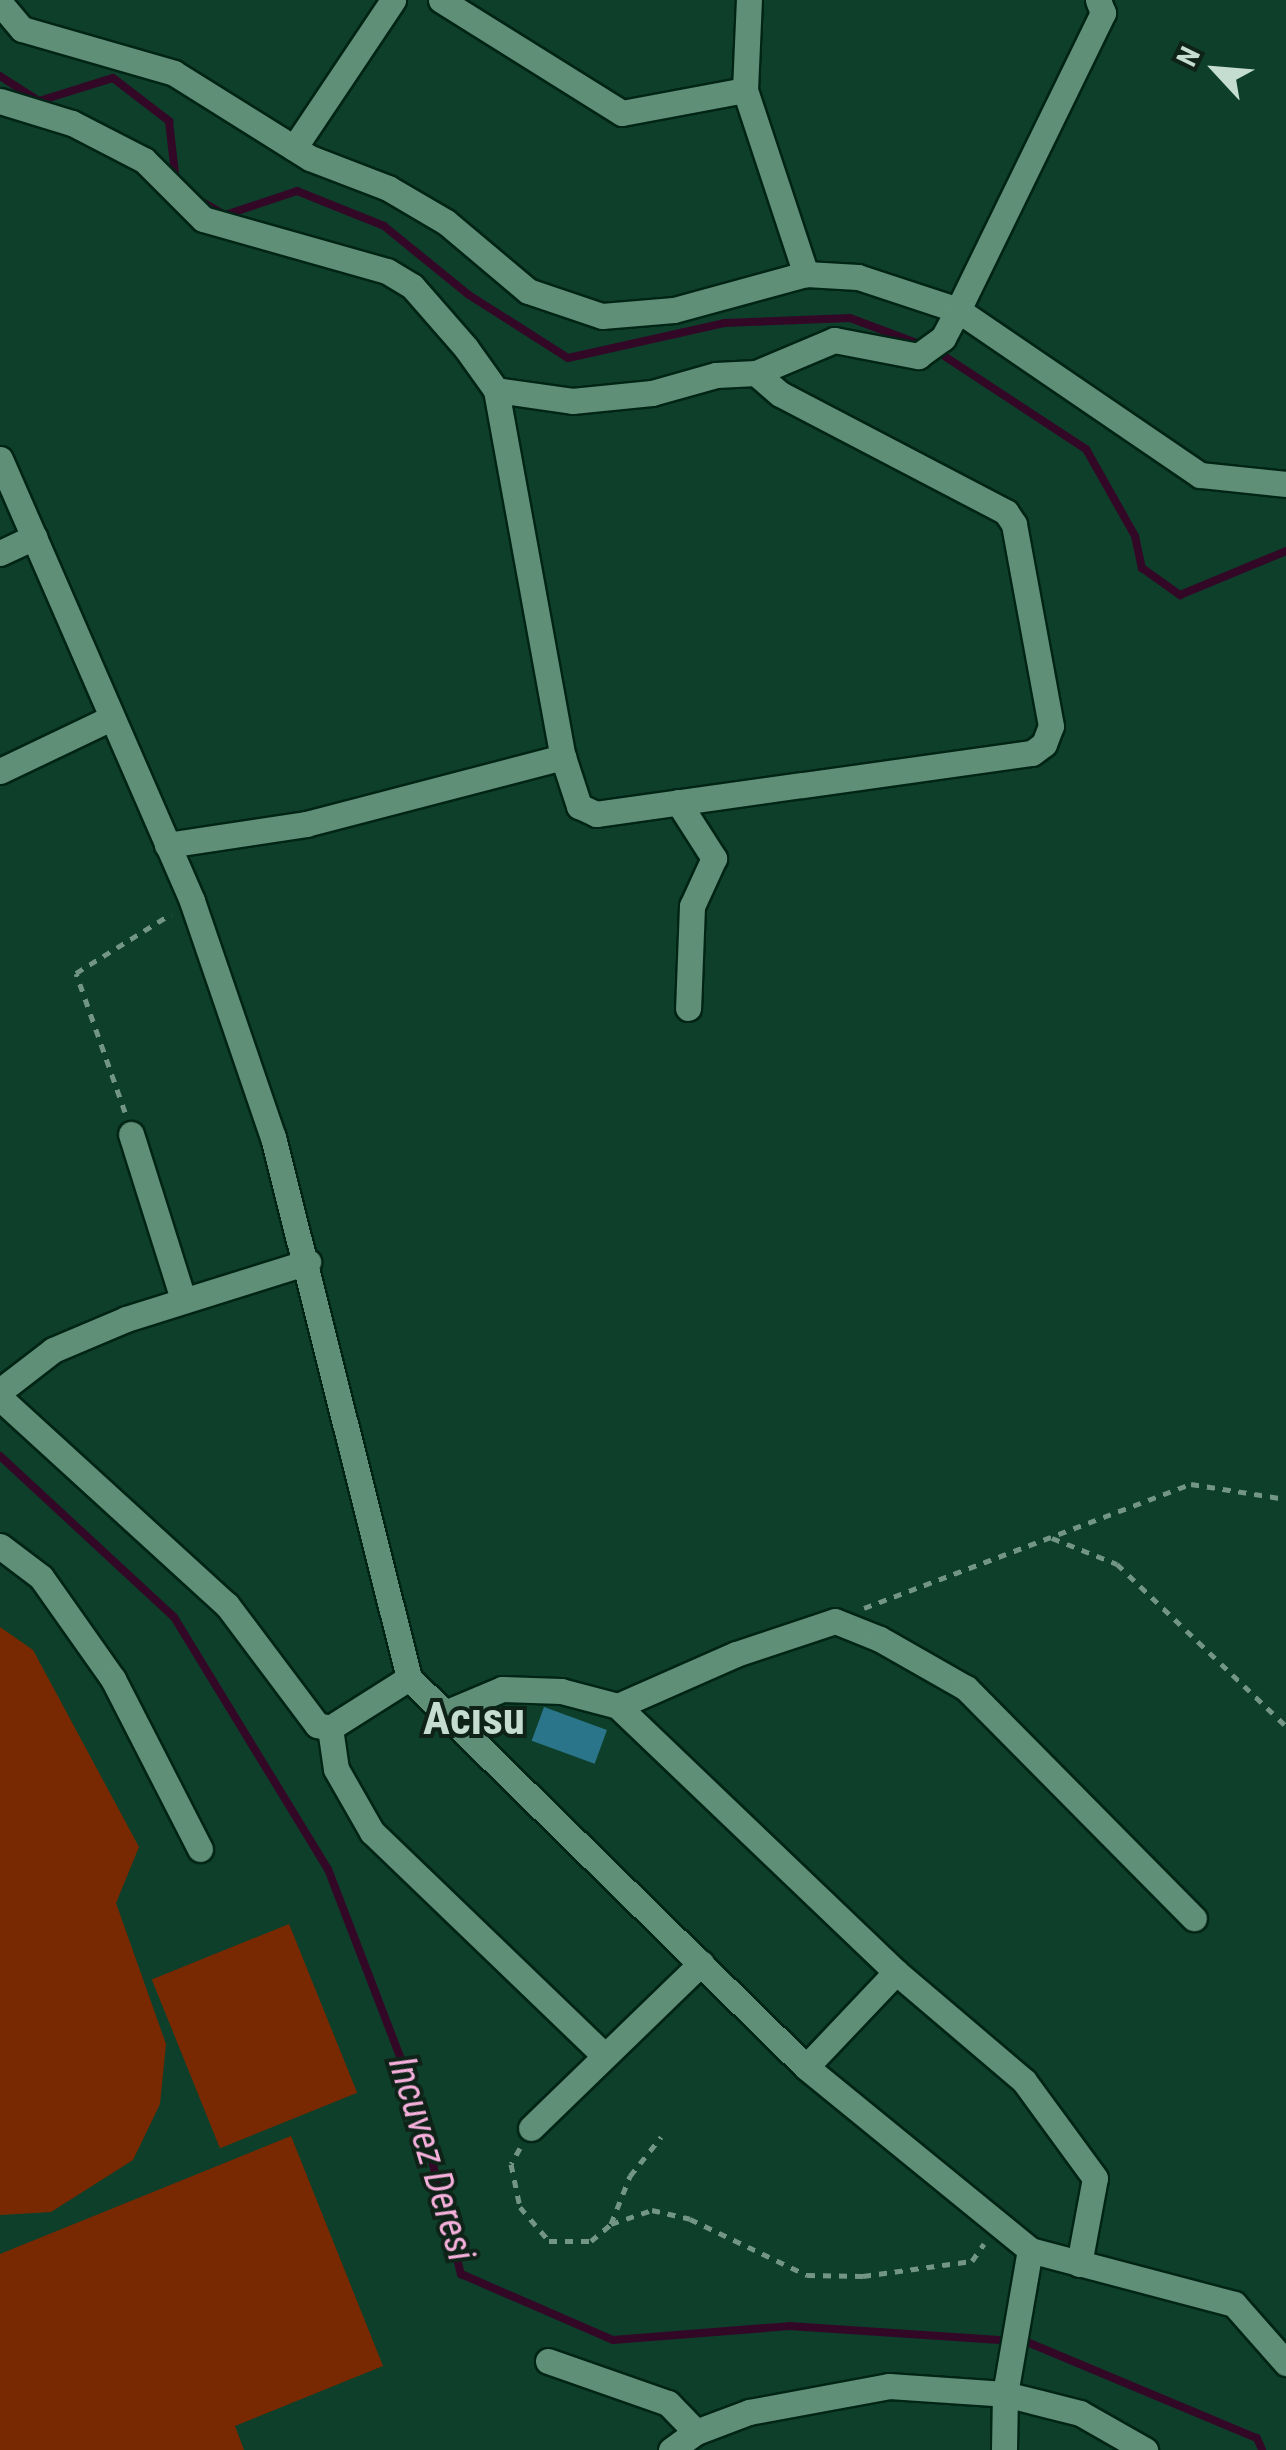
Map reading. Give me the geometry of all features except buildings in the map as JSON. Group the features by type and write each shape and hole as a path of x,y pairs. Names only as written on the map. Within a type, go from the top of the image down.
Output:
{"street":[{"path":"294,148 393,0"},
{"path":"441,0 622,113 745,90"},
{"path":"749,0 745,90 806,274"},
{"path":"496,390 572,401 756,372 834,340 918,356 942,338 958,310 1103,13 1098,0"},
{"path":"0,3 22,29 174,74 294,148 388,188 446,222 528,291 602,316 674,310 806,274 858,277 958,310 1200,475 1286,484"},
{"path":"0,101 72,123 144,160 203,218 387,272 412,286 496,390 562,756 579,806 596,814 1032,753 1051,726 1014,524 1006,512 780,394 756,372"},
{"path":"0,458 192,901 308,1262 410,1678 806,2066 1030,2250 1234,2304 1286,2363"},
{"path":"0,553 34,537"},
{"path":"0,771 110,718"},
{"path":"168,845 306,824 562,756"},
{"path":"678,802 714,858 692,906 688,1008"},
{"path":"132,1134 183,1299"},
{"path":"308,1262 183,1299 53,1350 0,1394 227,1605 294,1702 317,1724 330,1728 410,1678"},
{"path":"0,1546 41,1578 113,1679 200,1849"},
{"path":"618,1706 736,1654 834,1622 880,1639 966,1688 1194,1918"},
{"path":"446,1713 502,1689 560,1691 618,1706 896,1972 1024,2081 1095,2178 1079,2264"},
{"path":"330,1728 336,1769 372,1832 602,2053"},
{"path":"531,2128 602,2053 701,1963"},
{"path":"806,2066 896,1972"},
{"path":"1004,2450 1004,2394 1030,2250"},
{"path":"548,2362 668,2403 696,2432"},
{"path":"671,2450 696,2432 750,2412 890,2386 1004,2394 1080,2413 1144,2450"}],"path":[{"path":"132,1134 76,973 192,901"},
{"path":"834,1622 1190,1484 1286,1500"},
{"path":"1052,1538 1118,1564 1286,1726"},
{"path":"531,2128 511,2164 520,2206 548,2241 590,2241 611,2224 652,2210 690,2218 807,2275 863,2276 972,2261 998,2224"},
{"path":"611,2224 630,2176 660,2136"}],"shaded area":[{"path":"0,1627 33,1650 139,1847 116,1903 166,2044 160,2104 133,2160 51,2212 0,2215"},
{"path":"289,1924 357,2093 220,2148 152,1979"},
{"path":"291,2136 383,2366 235,2426 244,2450 0,2450 0,2254"}],"waterway":[{"path":"0,76 39,101 113,78 169,121 176,182"},
{"path":"197,199 225,215 297,191 384,226 469,295 568,358 724,323 850,318 922,345"},
{"path":"935,350 1086,449 1135,536 1142,568 1180,595 1286,551"},
{"name":"Incuvez Deresi","path":"0,1456 174,1617 328,1869 416,2098 461,2274 613,2340 789,2326 1027,2342 1257,2438 1262,2450"}],"district":[{"name":"Acısu","path":"474,1719"}]}
